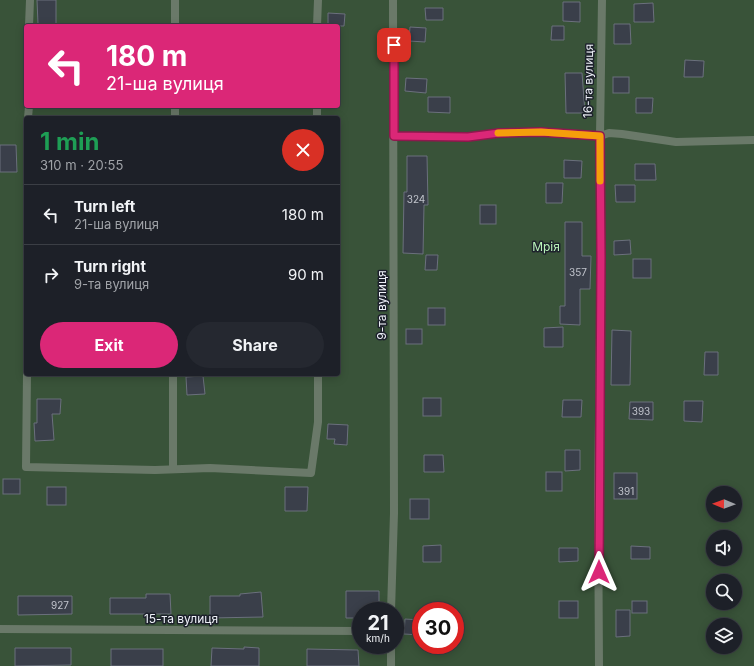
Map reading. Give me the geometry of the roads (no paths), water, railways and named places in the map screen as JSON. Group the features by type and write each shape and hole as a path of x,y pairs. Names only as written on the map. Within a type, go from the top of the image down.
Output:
{"street":[{"path":"29,24 30,0"},
{"path":"175,24 176,0"},
{"path":"317,24 318,0"},
{"name":"9-та вулиця","path":"391,602 394,513 393,0"},
{"name":"16-та вулиця","path":"599,666 598,496 602,0"},
{"path":"394,136 468,137 499,133 541,132 600,136 622,134 676,142 754,140"},
{"path":"27,376 26,467 173,469 210,468 311,473 318,422 318,376"},
{"path":"173,376 173,469"},
{"name":"15-та вулиця","path":"0,629 352,631"},
{"path":"390,654 391,666"}],"park label":[{"name":"Мрія","path":"546,246"}]}
